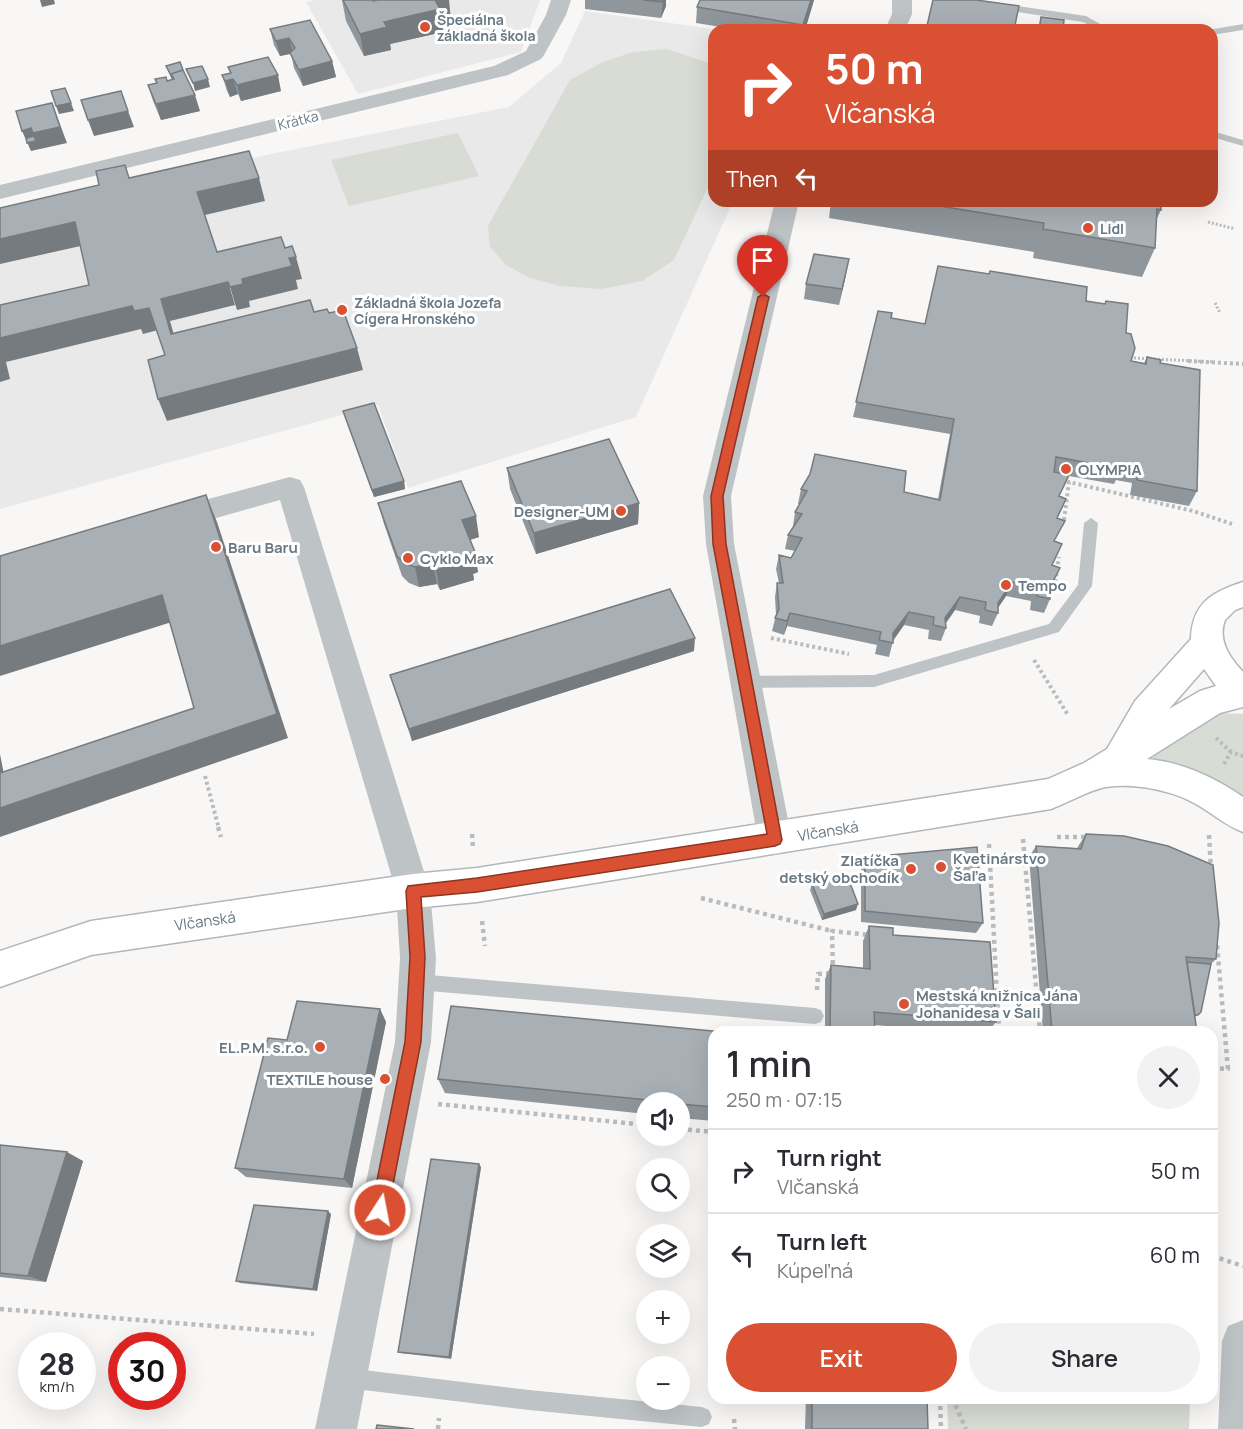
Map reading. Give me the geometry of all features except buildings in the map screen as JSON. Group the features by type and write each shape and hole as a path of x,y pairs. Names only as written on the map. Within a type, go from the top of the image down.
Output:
{"street":[{"name":"Krátka","path":"0,192 501,70 534,55 556,15 561,0"},
{"path":"898,24 902,14 902,0"},
{"path":"775,840 720,544 717,496 785,207"},
{"path":"145,527 290,487 414,891 418,982 413,1042 336,1429"},
{"path":"1243,594 1228,600 1212,614 1206,632 1207,643 1219,669 1243,692"},
{"path":"1207,643 1147,711 1108,765 1175,777 1210,793 1243,817"},
{"name":"Vlčanská","path":"0,969 91,938 414,891 477,885 775,840 1051,794 1108,765 1212,701 1243,692"},
{"path":"1239,1429 1243,1341"}],"lane":[{"path":"958,0 1086,19 1096,24"},
{"path":"1218,31 1243,27"},
{"path":"1218,136 1243,143"},
{"path":"745,682 874,681 1054,628 1085,586 1091,523"},
{"path":"418,982 815,1016"},
{"path":"346,1377 507,1398 702,1417"}],"path":[{"path":"1208,222 1234,226 1234,229"},
{"path":"1215,303 1220,313"},
{"path":"1134,358 1243,364"},
{"path":"767,637 856,656"},
{"path":"1034,658 1068,715"},
{"path":"204,776 221,837"},
{"path":"1200,867 1210,872 1211,848 1208,829"},
{"path":"472,834 474,856"},
{"path":"1057,837 1097,837"},
{"path":"1023,839 1039,1026"},
{"path":"989,844 999,1026"},
{"path":"701,898 832,931 878,935"},
{"path":"480,913 486,946"},
{"path":"815,1016 818,974 833,973 832,931"},
{"path":"1216,941 1227,1069 1218,1068"},
{"path":"982,945 994,946"},
{"path":"402,1100 636,1124"},
{"path":"690,1130 708,1131"},
{"path":"1218,1258 1243,1266"},
{"path":"0,1309 354,1337"},
{"path":"940,1404 941,1429"},
{"path":"955,1404 966,1429"},
{"path":"734,1419 735,1429"}],"shaded area":[{"name":"Špeciálna základná škola","path":"316,0 540,0 521,52 358,94 306,2"},
{"name":"Základná škola Jozefa Cígera Hronského","path":"585,11 708,28 708,207 730,207 636,417 408,488 378,405 0,509 0,216 266,155 509,107 561,63"},
{"path":"667,49 708,63 708,187 674,260 642,281 601,289 560,286 530,278 506,265 490,247 488,226 570,80 603,62 633,52"},
{"path":"458,133 479,176 349,206 331,160"},
{"path":"1217,713 1243,714 1243,800 1204,776 1180,765 1150,760 1162,748"},
{"path":"947,1404 1190,1404 1189,1429 948,1429"}],"place":[{"name":"Špeciálna základná škola","path":"425,27"},
{"name":"Lidl","path":"1088,228"},
{"name":"Základná škola Jozefa Cígera Hronského","path":"342,310"},
{"name":"OLYMPIA","path":"1066,469"},
{"name":"Designer-UM","path":"621,511"},
{"name":"Baru Baru","path":"216,547"},
{"name":"Cyklo Max","path":"408,558"},
{"name":"Tempo","path":"1006,585"},
{"name":"Kvetinárstvo Šaľa","path":"941,867"},
{"name":"Zlatíčka detský obchodík","path":"911,869"},
{"name":"Mestská knižnica Jána Johanidesa v Šali","path":"904,1004"},
{"name":"EL.P.M. s.r.o.","path":"320,1047"},
{"name":"TEXTILE house","path":"385,1079"}],"route":[{"path":"380,1210 413,1042 418,982 414,891 477,885 775,840 720,544 717,496 763,297"}]}
